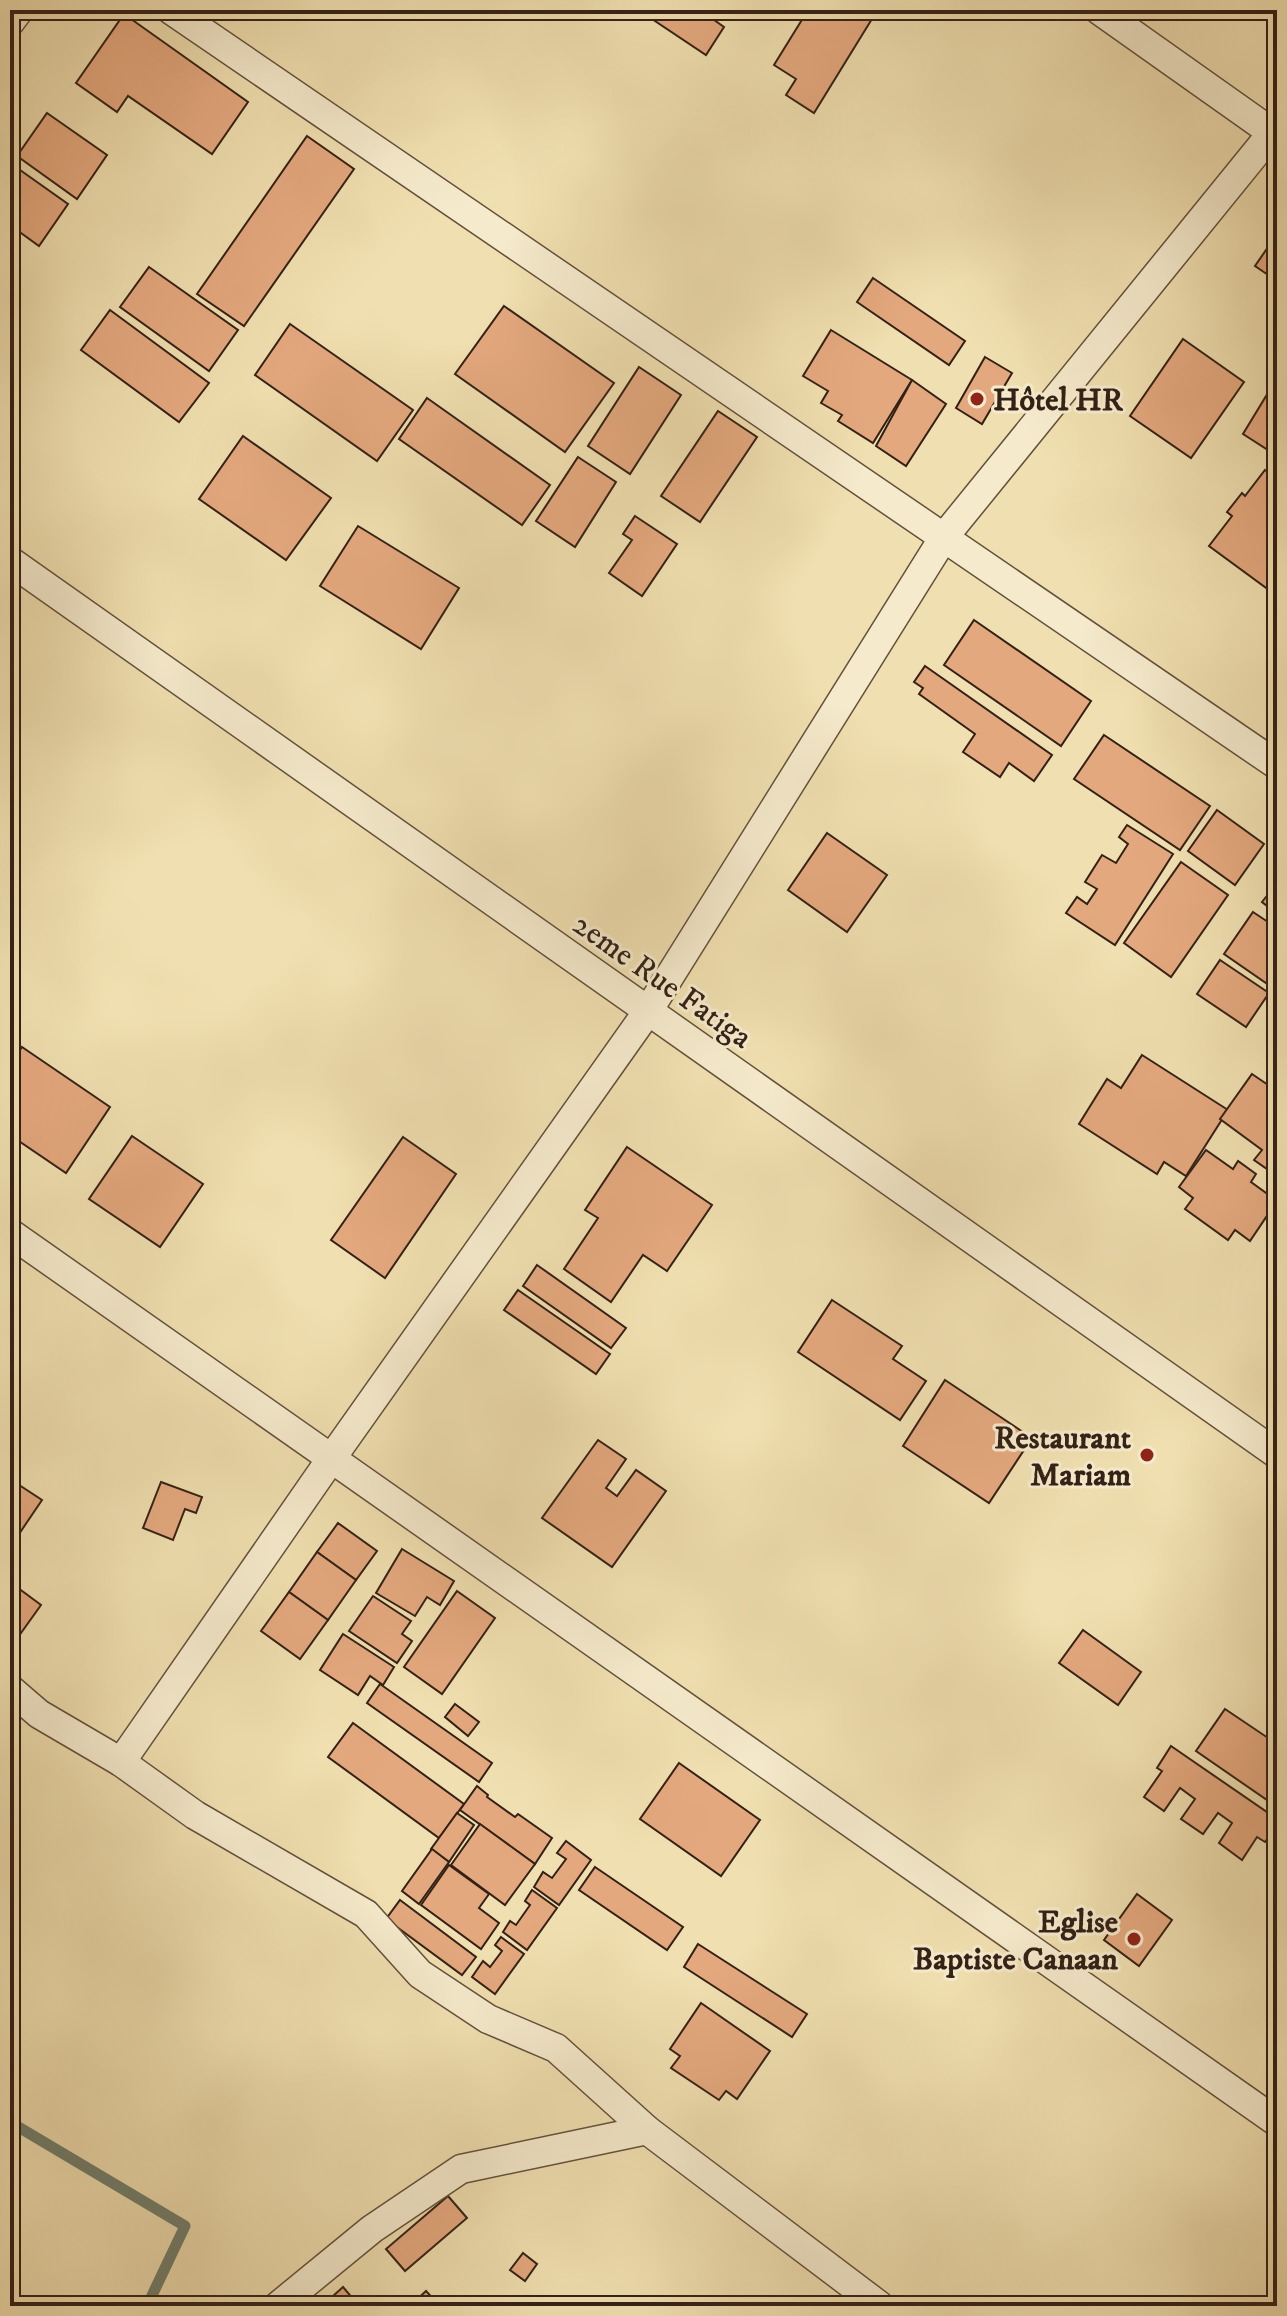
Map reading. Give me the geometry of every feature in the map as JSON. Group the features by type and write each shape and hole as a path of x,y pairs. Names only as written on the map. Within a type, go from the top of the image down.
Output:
{"street":[{"path":"10,22 19,10"},
{"path":"171,10 1277,765"},
{"path":"121,1762 648,1011 944,537 1275,135 1099,10"},
{"name":"2eme Rue Fatiga","path":"10,561 1277,1454"},
{"path":"10,1233 1277,2122"},
{"path":"10,1689 39,1714 121,1762 195,1815 366,1914 420,1974 488,2019 556,2048 647,2130 880,2306"},
{"path":"278,2306 372,2229 461,2169 647,2130"}],"building":[{"path":"649,10 700,10 724,27 706,55 646,15"},
{"path":"808,10 870,10 875,14 814,113 786,95 796,79 774,65"},
{"path":"124,14 248,102 212,154 128,96 117,112 76,83"},
{"path":"47,113 107,155 77,199 17,156"},
{"path":"307,136 354,169 244,326 197,294"},
{"path":"13,165 68,204 39,246 10,225 10,170"},
{"path":"1277,234 1277,281 1255,266"},
{"path":"149,267 238,330 209,371 120,307"},
{"path":"873,278 965,341 949,365 857,302"},
{"path":"504,306 614,383 565,452 455,374"},
{"path":"110,310 209,383 179,422 81,350"},
{"path":"290,324 413,410 377,461 255,375"},
{"path":"831,330 912,380 873,443 838,421 842,415 821,403 828,391 803,376"},
{"path":"1183,339 1244,382 1191,458 1130,416"},
{"path":"985,357 1012,373 982,424 956,408"},
{"path":"639,367 681,395 630,474 588,446"},
{"path":"912,380 946,404 906,466 876,446"},
{"path":"1274,383 1277,384 1277,435 1268,450 1243,434"},
{"path":"427,398 550,485 522,525 399,439"},
{"path":"718,411 757,437 700,522 661,496"},
{"path":"243,436 331,498 286,560 199,499"},
{"path":"578,457 616,482 575,547 536,521"},
{"path":"1265,470 1277,479 1277,551 1269,562 1277,568 1277,579 1269,590 1209,546 1232,516 1227,512 1242,493 1245,496"},
{"path":"635,516 677,544 642,596 609,573 632,540 623,534"},
{"path":"358,526 459,588 421,649 320,586"},
{"path":"974,620 1091,701 1061,746 944,665"},
{"path":"925,666 1052,755 1034,781 1009,763 1000,777 963,752 975,734 919,694 923,688 914,682"},
{"path":"1104,735 1210,806 1180,850 1074,779"},
{"path":"1217,810 1264,844 1235,885 1188,851"},
{"path":"1127,825 1173,854 1115,945 1066,913 1077,897 1087,904 1097,889 1085,882 1102,855 1116,863 1128,844 1119,837"},
{"path":"827,833 887,875 847,932 788,890"},
{"path":"1181,862 1228,895 1171,977 1124,943"},
{"path":"1277,883 1277,914 1262,902"},
{"path":"1253,912 1277,928 1276,990 1224,954"},
{"path":"1220,960 1269,993 1246,1027 1197,994"},
{"path":"22,1047 110,1107 66,1173 10,1135 10,1064"},
{"path":"1142,1055 1228,1110 1186,1176 1164,1162 1157,1174 1079,1124 1107,1079 1121,1088"},
{"path":"1252,1074 1277,1091 1277,1176 1254,1160 1262,1150 1220,1119"},
{"path":"132,1136 203,1184 160,1247 89,1199"},
{"path":"403,1137 456,1174 385,1278 331,1240"},
{"path":"627,1147 712,1205 667,1271 643,1255 611,1302 564,1269 598,1218 585,1210"},
{"path":"1206,1150 1233,1169 1238,1161 1256,1174 1251,1182 1277,1201 1250,1241 1235,1230 1228,1240 1185,1209 1193,1198 1179,1187"},
{"path":"537,1265 626,1328 611,1348 523,1286"},
{"path":"518,1290 610,1354 596,1374 504,1310"},
{"path":"832,1300 902,1346 893,1359 926,1381 900,1420 798,1352"},
{"path":"945,1380 1032,1438 989,1503 903,1446"},
{"path":"598,1440 626,1459 606,1488 617,1496 636,1470 666,1491 612,1567 542,1518"},
{"path":"10,1479 42,1500 19,1534 10,1528"},
{"path":"161,1482 202,1497 196,1513 185,1509 173,1540 143,1528"},
{"path":"338,1523 377,1551 356,1580 317,1552"},
{"path":"402,1549 454,1581 440,1605 427,1597 415,1616 376,1593"},
{"path":"317,1552 356,1580 328,1620 289,1592"},
{"path":"10,1582 41,1605 11,1647 10,1646"},
{"path":"457,1591 495,1618 442,1694 404,1667"},
{"path":"289,1592 328,1620 300,1659 261,1631"},
{"path":"373,1596 411,1621 402,1634 412,1641 397,1663 349,1631"},
{"path":"1083,1630 1141,1672 1118,1705 1059,1663"},
{"path":"343,1634 394,1667 383,1685 370,1676 358,1695 320,1670"},
{"path":"380,1684 492,1763 479,1782 367,1703"},
{"path":"455,1704 479,1722 468,1736 445,1717"},
{"path":"1225,1709 1277,1744 1277,1807 1196,1751"},
{"path":"353,1723 464,1804 439,1838 328,1757"},
{"path":"1171,1746 1277,1819 1277,1825 1265,1842 1257,1837 1242,1860 1219,1843 1232,1823 1218,1813 1203,1834 1181,1819 1195,1799 1180,1788 1164,1811 1144,1797 1162,1771 1157,1768"},
{"path":"679,1763 760,1820 721,1876 640,1819"},
{"path":"477,1786 515,1817 518,1814 552,1838 535,1864 460,1810"},
{"path":"457,1813 474,1825 449,1862 431,1849"},
{"path":"480,1824 535,1864 505,1905 451,1865"},
{"path":"566,1841 591,1860 559,1905 534,1887 543,1872 552,1878 566,1859 557,1853"},
{"path":"432,1849 449,1862 419,1904 402,1891"},
{"path":"449,1865 489,1894 479,1908 499,1923 481,1949 421,1905"},
{"path":"595,1867 683,1927 667,1950 579,1890"},
{"path":"532,1890 557,1908 527,1950 503,1932 510,1921 516,1925 530,1905 525,1901"},
{"path":"1137,1894 1172,1920 1139,1966 1104,1940"},
{"path":"400,1900 476,1957 462,1975 386,1919"},
{"path":"501,1937 524,1954 495,1994 472,1977 483,1961 490,1967 502,1951 495,1945"},
{"path":"698,1944 807,2014 792,2037 684,1967"},
{"path":"701,2003 770,2051 737,2099 726,2091 719,2100 671,2068 680,2056 670,2049"},
{"path":"448,2196 467,2218 405,2271 386,2249"},
{"path":"523,2253 537,2264 525,2281 510,2270"},
{"path":"343,2287 359,2306 322,2306"},
{"path":"426,2291 437,2303 434,2306 410,2306"}],"waterway":[{"path":"10,2122 185,2226 147,2306"}],"place":[{"name":"Hôtel HR","path":"977,399"},
{"name":"Restaurant Mariam","path":"1147,1455"},
{"name":"Eglise Baptiste Canaan","path":"1134,1939"}]}
